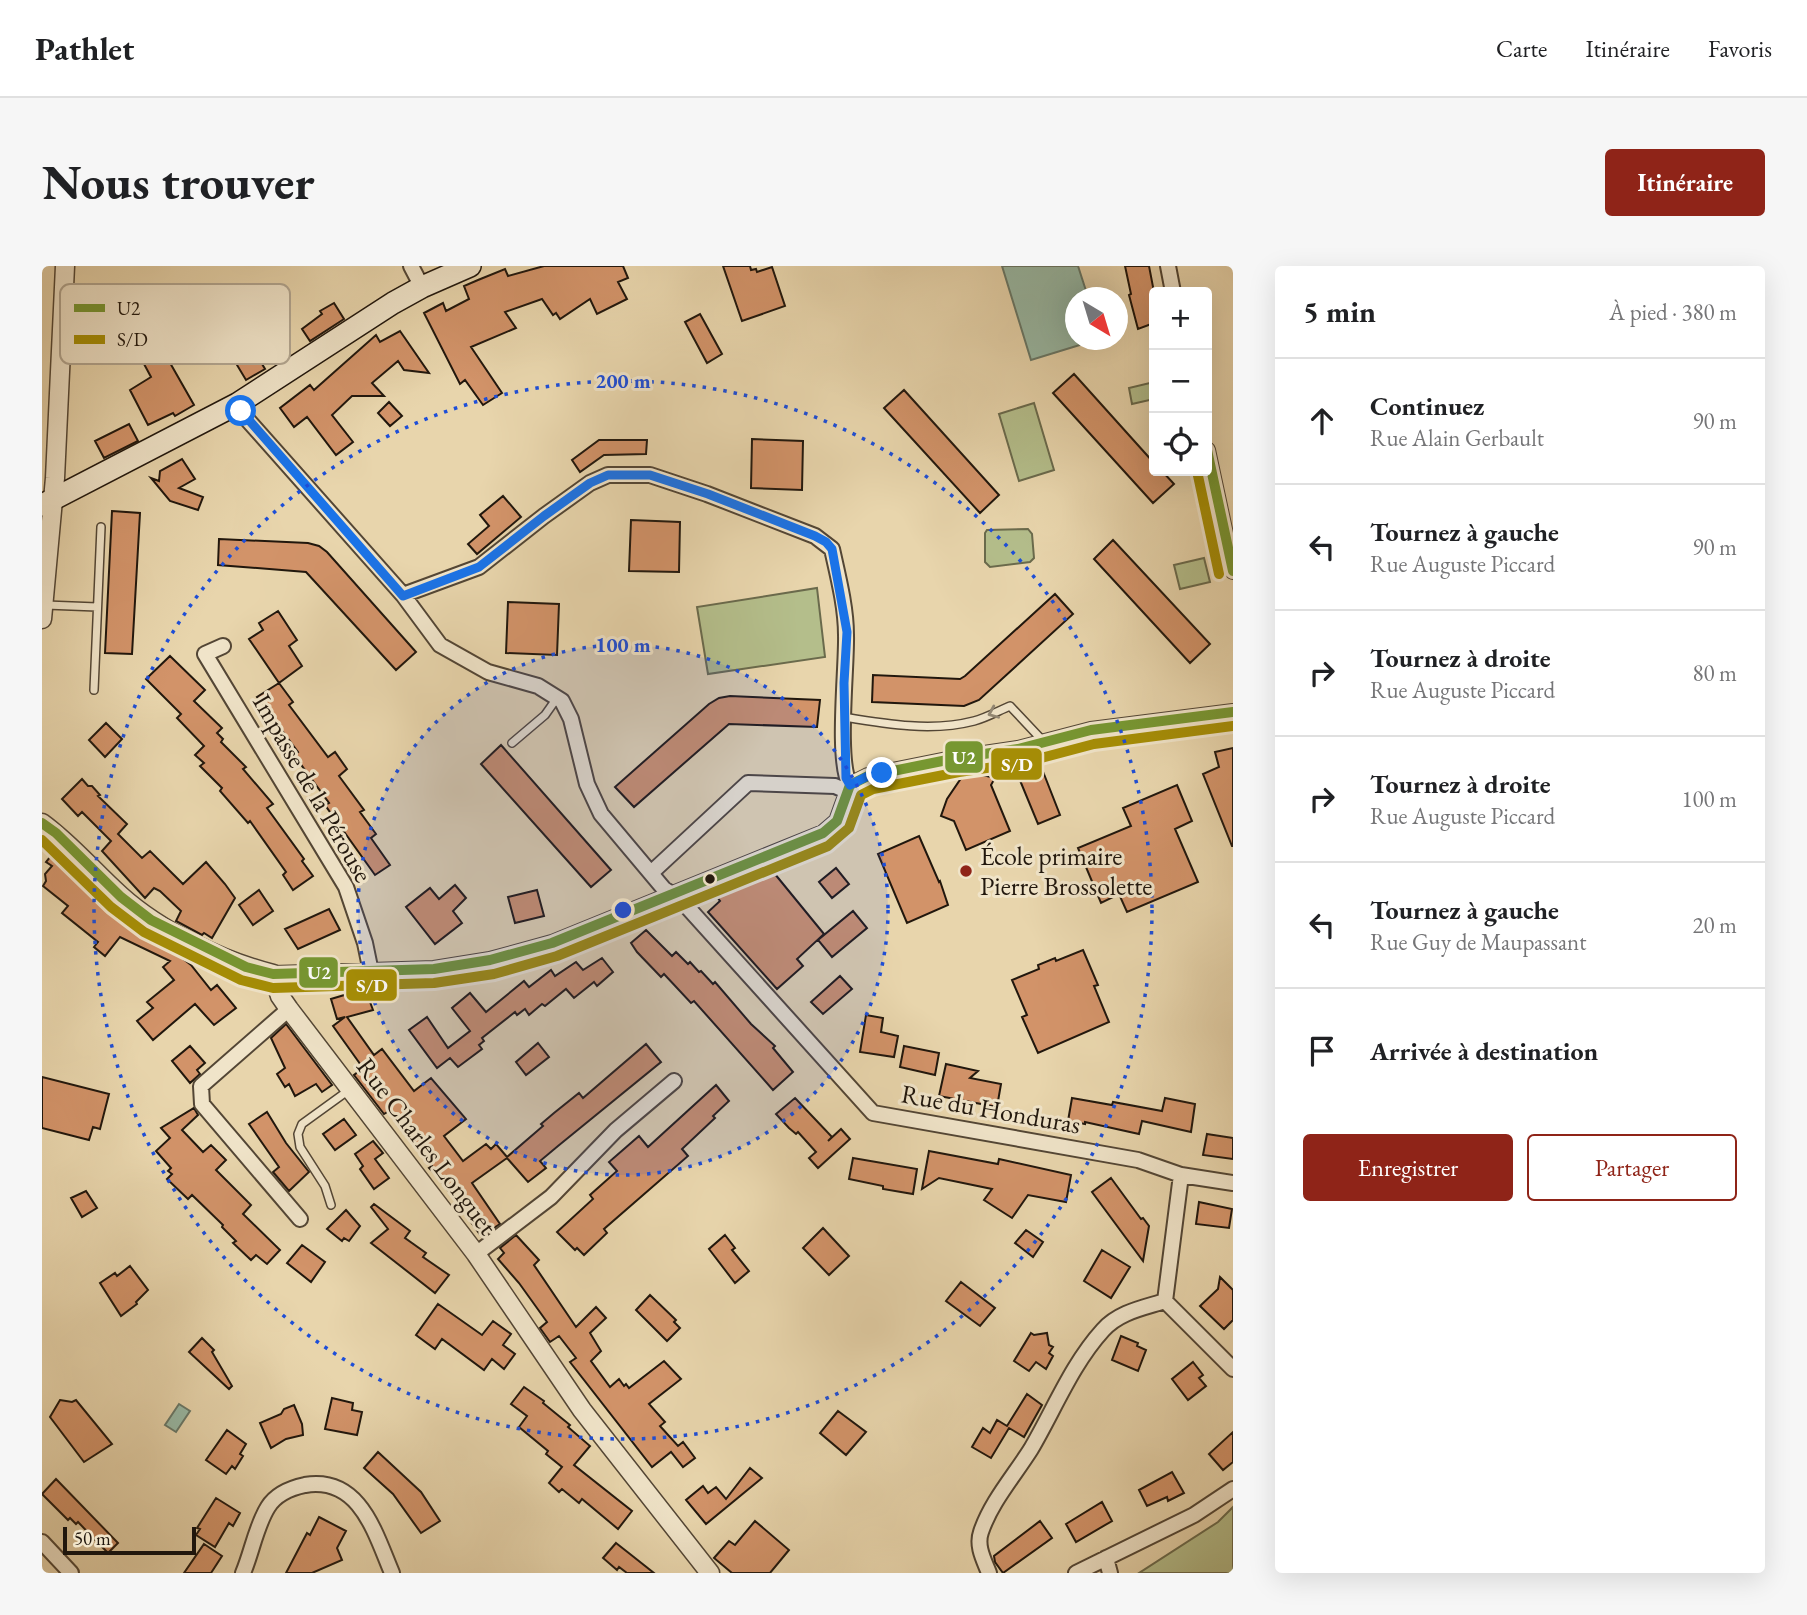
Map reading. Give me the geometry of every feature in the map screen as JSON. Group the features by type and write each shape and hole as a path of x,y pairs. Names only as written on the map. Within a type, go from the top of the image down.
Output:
{"main road":[{"path":"47,504 237,404 422,287 470,266"}],"street":[{"path":"64,284 65,266"},
{"path":"411,266 422,287"},
{"path":"1168,266 1172,287"},
{"path":"43,612 47,504 55,478 60,364"},
{"path":"237,404 246,418 403,596 440,645 488,672 538,686 557,698"},
{"path":"1212,473 1233,570"},
{"path":"42,823 56,833 121,897 151,920 246,967 273,974 434,969 490,960 552,943 673,895 823,833 837,821 848,788 844,717 847,632 832,549 815,536 708,494 650,475 608,475 590,483 479,567 403,596"},
{"name":"Impasse de la Pérouse","path":"222,646 205,654 346,887 365,943 371,972"},
{"name":"Rue du Honduras","path":"557,698 562,701 572,719 587,784 601,814 664,890 681,900 873,1113 1138,1160 1181,1175 1233,1183"},
{"path":"651,873 748,782 848,788 868,776 1018,749 1091,730 1233,712"},
{"name":"Rue Charles Longuet","path":"273,974 280,996 289,1009 476,1254 582,1409 710,1573"},
{"path":"289,1009 201,1086 202,1104 300,1219"},
{"path":"476,1254 551,1198 616,1130 674,1081"},
{"path":"1165,1301 1181,1175"},
{"path":"1165,1301 1233,1369"},
{"path":"989,1573 979,1545 981,1533 999,1497 1057,1404 1080,1361 1104,1328 1128,1312 1165,1301"},
{"path":"243,1573 268,1506 280,1494 316,1483 336,1487 356,1502 369,1519 392,1573"},
{"path":"1076,1573 1108,1566 1233,1489"},
{"path":"42,1542 71,1573"}],"lane":[{"path":"94,691 101,527"},
{"path":"43,612 97,607"},
{"path":"512,743 545,715 557,698"},
{"path":"844,717 890,725 942,725 975,721 1010,706 1044,742"},
{"path":"331,1205 325,1186 300,1147 298,1134 302,1124 350,1089"}],"shaded area":[{"path":"1002,266 1078,266 1085,287 1065,287 1065,350 1031,360"},
{"path":"1149,383 1149,400 1132,404 1129,388"},
{"path":"1034,403 1054,470 1019,481 999,414"},
{"path":"1028,529 1032,534 1034,558 1030,562 990,567 985,562 987,530"},
{"path":"1204,558 1210,582 1180,589 1174,565"},
{"path":"817,588 825,657 708,674 697,607"},
{"path":"179,1404 190,1411 176,1432 165,1425"},
{"path":"1233,1507 1233,1573 1139,1573 1218,1522"}],"building":[{"path":"544,266 623,266 628,278 618,282 627,299 597,314 590,299 560,319 556,313 553,315 542,299 505,312 516,328 471,347 502,393 483,405 465,380 460,384 424,313 443,303 446,311 469,299 464,286 505,269 508,276"},
{"path":"723,266 750,266 751,270 756,269 757,272 772,267 785,306 742,321"},
{"path":"1125,266 1149,266 1153,287 1149,287 1149,325 1138,329 1129,295 1131,294"},
{"path":"334,303 344,319 310,341 302,329 322,314 320,311"},
{"path":"700,314 722,354 707,363 685,322"},
{"path":"400,331 429,373 404,370 398,361 372,383 384,396 352,396 332,415 353,442 336,455 307,417 294,427 280,408 310,385 314,390 376,335 380,342"},
{"path":"144,364 171,364 194,405 175,416 173,413 148,425 130,390 151,377"},
{"path":"236,364 262,364 265,369 246,380"},
{"path":"1074,374 1149,457 1149,476 1167,476 1174,484 1153,503 1053,393"},
{"path":"904,390 999,495 980,513 884,408"},
{"path":"389,402 402,416 390,426 378,413"},
{"path":"129,424 138,441 104,458 95,441"},
{"path":"752,439 803,441 802,490 751,488"},
{"path":"599,440 647,440 646,454 604,455 580,472 572,460"},
{"path":"182,459 195,479 179,488 203,497 198,510 170,501 151,478 159,481 160,471"},
{"path":"503,496 521,517 477,554 468,544 489,526 480,515"},
{"path":"112,511 140,513 132,654 105,653"},
{"path":"631,520 680,522 679,572 629,571"},
{"path":"219,539 308,543 319,546 416,652 396,670 306,572 218,565"},
{"path":"1113,540 1210,644 1190,663 1094,559"},
{"path":"1055,594 1073,614 979,700 964,706 872,702 873,675 960,679"},
{"path":"508,602 559,604 557,655 506,653"},
{"path":"278,611 297,640 289,646 302,666 279,683 249,639 263,630 259,623"},
{"path":"170,656 205,690 194,701 222,728 217,733 223,739 221,742 246,767 243,769 273,804 267,808 313,876 293,890 283,875 286,872 250,821 248,823 220,791 222,788 200,766 204,763 195,755 204,746 177,718 181,714 146,679"},
{"path":"279,683 293,702 289,705 328,757 335,752 347,769 339,776 364,810 360,812 376,834 371,838 390,865 375,875 325,805 329,803 294,755 298,752 257,697"},
{"path":"730,696 820,700 817,727 729,724 634,807 615,787 709,704"},
{"path":"106,723 122,739 105,757 89,740"},
{"path":"501,745 611,870 591,887 481,764"},
{"path":"1233,748 1232,846 1203,774 1219,767 1215,752"},
{"path":"1042,769 1060,815 1038,824 1019,778"},
{"path":"966,771 995,778 991,785 1010,831 966,850 954,821 941,816 947,799"},
{"path":"82,779 88,786 92,786 100,795 98,796 127,824 118,834 142,858 150,851 183,884 206,862 225,884 235,898 212,938 176,921 181,911 160,891 154,888 145,898 102,851 111,841 82,812 78,816 62,799"},
{"path":"1177,785 1192,821 1175,829 1198,882 1127,912 1119,894 1101,903 1078,848 1131,826 1123,808"},
{"path":"919,836 948,905 907,923 878,854"},
{"path":"55,851 72,865 68,870 191,965 211,990 217,985 236,1008 214,1025 195,1004 153,1040 137,1021 153,1008 147,1002 174,980 163,967 170,961 120,937 105,956 94,947 98,942 62,913 68,906 43,886 46,881 45,874 52,866 46,862"},
{"path":"770,868 824,934 797,959 803,966 777,989 708,912 720,901 713,892"},
{"path":"836,868 849,884 832,898 819,882"},
{"path":"455,885 466,898 453,911 462,923 435,944 406,907 430,888 439,899"},
{"path":"259,890 273,911 253,925 239,905"},
{"path":"537,890 544,916 515,923 508,897"},
{"path":"329,909 340,930 298,949 285,929"},
{"path":"853,911 867,928 832,957 818,940"},
{"path":"646,930 672,956 676,952 713,984 715,982 751,1024 775,1046 773,1048 793,1072 773,1090 694,1001 691,1003 664,974 661,977 637,952 631,943"},
{"path":"1083,950 1098,985 1094,986 1109,1022 1038,1053 1022,1017 1027,1015 1012,980 1039,969 1038,965"},
{"path":"602,958 613,972 597,986 594,982 574,998 566,989 529,1015 525,1009 517,1015 515,1012 482,1038 484,1041 479,1045 482,1049 458,1067 450,1058 437,1068 409,1030 427,1017 448,1048 470,1031 452,1008 470,993 486,1012 524,981 529,987 551,970 555,976 576,962 583,970"},
{"path":"840,976 852,989 823,1014 811,1002"},
{"path":"351,993 353,999 367,994 373,1010 347,1017 374,1055 382,1049 414,1091 431,1078 466,1119 444,1136 463,1161 486,1144 491,1149 496,1144 507,1157 554,1113 579,1093 583,1098 646,1044 661,1062 540,1161 546,1168 528,1182 507,1158 472,1183 500,1224 481,1236 389,1111 384,1114 354,1075 363,1068 333,1026 345,1017 337,1019 331,999"},
{"path":"866,1015 883,1018 881,1032 898,1036 894,1057 860,1052"},
{"path":"286,1024 332,1085 322,1092 316,1084 295,1096 289,1084 285,1087 277,1074 285,1068 271,1038"},
{"path":"538,1043 549,1057 526,1075 516,1062"},
{"path":"190,1046 205,1063 197,1070 200,1074 190,1083 172,1061"},
{"path":"904,1046 939,1053 935,1075 900,1067"},
{"path":"946,1064 978,1071 970,1078 1001,1084 997,1107 939,1096"},
{"path":"42,1077 109,1094 100,1129 93,1127 89,1140 42,1128"},
{"path":"716,1085 729,1101 682,1149 688,1156 604,1229 607,1233 584,1255 577,1248 575,1250 557,1232 593,1199 590,1195 617,1171 609,1162 639,1136 648,1147"},
{"path":"795,1098 832,1137 828,1141 841,1129 850,1139 818,1168 809,1158 816,1152 798,1132 796,1134 776,1114"},
{"path":"1072,1098 1162,1111 1165,1098 1195,1104 1191,1132 1142,1121 1139,1134 1068,1121"},
{"path":"194,1108 198,1115 182,1130 203,1152 211,1145 226,1160 216,1170 251,1205 243,1214 280,1250 267,1264 256,1255 251,1260 233,1243 236,1241 223,1225 192,1195 188,1199 167,1179 172,1174 168,1171 171,1168 156,1151 170,1138 161,1128"},
{"path":"267,1112 286,1143 309,1172 289,1191 273,1172 279,1167 249,1124"},
{"path":"344,1119 356,1135 335,1150 323,1134"},
{"path":"1207,1134 1233,1138 1233,1159 1203,1155"},
{"path":"373,1141 383,1153 375,1159 389,1178 374,1189 360,1169 363,1166 355,1154"},
{"path":"929,1151 998,1164 999,1159 1071,1175 1066,1202 1028,1195 1012,1218 984,1200 992,1189 939,1178 922,1189"},
{"path":"853,1158 917,1169 913,1194 849,1179"},
{"path":"1111,1178 1149,1226 1143,1261 1092,1192"},
{"path":"86,1191 97,1208 82,1217 71,1198"},
{"path":"1199,1202 1232,1209 1229,1228 1196,1224"},
{"path":"374,1204 410,1231 405,1238 426,1253 423,1257 449,1275 435,1293 371,1243 388,1229 371,1207"},
{"path":"346,1210 360,1226 349,1241 344,1238 342,1241 327,1229"},
{"path":"823,1228 849,1256 829,1275 803,1248"},
{"path":"1026,1230 1043,1242 1033,1257 1015,1243"},
{"path":"516,1235 539,1260 534,1265 576,1327 596,1307 606,1318 590,1333 601,1351 591,1361 610,1387 619,1379 629,1388 664,1361 681,1379 649,1404 665,1422 660,1426 678,1446 683,1442 695,1458 683,1467 671,1452 652,1467 570,1362 576,1358 559,1336 550,1342 540,1328 547,1322 498,1259 504,1253 500,1248"},
{"path":"725,1235 735,1248 732,1250 749,1271 735,1283 709,1249"},
{"path":"302,1245 325,1262 311,1282 287,1263"},
{"path":"1102,1250 1130,1267 1111,1298 1084,1281"},
{"path":"130,1266 148,1290 137,1304 121,1316 100,1283 115,1273 117,1276"},
{"path":"1220,1277 1233,1290 1233,1320 1224,1329 1200,1306 1218,1289"},
{"path":"961,1282 995,1308 980,1326 946,1301"},
{"path":"650,1295 676,1320 674,1322 680,1328 667,1341 636,1310"},
{"path":"438,1304 482,1335 493,1321 511,1334 503,1345 515,1354 504,1369 492,1359 484,1370 442,1339 435,1349 416,1335"},
{"path":"1031,1333 1047,1333 1049,1345 1053,1347 1049,1353 1053,1356 1046,1369 1036,1362 1029,1371 1014,1361"},
{"path":"1121,1336 1138,1343 1137,1346 1146,1350 1138,1371 1112,1360"},
{"path":"202,1338 214,1350 212,1352 232,1386 229,1389 189,1352"},
{"path":"1193,1362 1203,1375 1199,1378 1206,1386 1188,1400 1172,1379"},
{"path":"524,1387 544,1401 543,1403 590,1446 574,1465 632,1511 618,1529 582,1499 579,1503 562,1489 559,1492 549,1483 562,1467 546,1454 548,1451 519,1427 527,1416 511,1404"},
{"path":"1027,1394 1042,1405 1024,1437 1009,1428 991,1458 972,1447 983,1428 990,1433 997,1420 1007,1426"},
{"path":"332,1398 353,1403 352,1410 362,1412 357,1435 325,1429"},
{"path":"60,1400 76,1400 112,1444 84,1462 50,1417"},
{"path":"294,1405 302,1424 303,1435 286,1439 271,1448 260,1423"},
{"path":"838,1411 866,1432 846,1455 820,1433"},
{"path":"227,1430 246,1444 235,1469 232,1466 226,1474 206,1460"},
{"path":"1233,1432 1233,1462 1223,1470 1209,1454"},
{"path":"378,1452 421,1492 440,1521 421,1533 393,1494 364,1468"},
{"path":"750,1468 762,1478 706,1524 686,1500 703,1486 708,1493 716,1487 726,1499"},
{"path":"1172,1472 1184,1493 1168,1501 1167,1497 1147,1506 1139,1490"},
{"path":"56,1479 118,1543 108,1553 78,1522 76,1524 70,1518 68,1520 42,1494"},
{"path":"216,1498 240,1513 233,1526 229,1523 215,1547 196,1535 200,1529 197,1528"},
{"path":"1102,1502 1112,1521 1076,1542 1066,1524"},
{"path":"319,1517 346,1531 337,1548 342,1560 312,1573 286,1573 307,1533 310,1535"},
{"path":"755,1521 789,1550 770,1573 732,1573 714,1558 729,1541 735,1545"},
{"path":"1040,1521 1052,1538 1003,1573 994,1556"},
{"path":"616,1543 654,1573 627,1573 619,1567 617,1570 603,1558"},
{"path":"204,1544 222,1556 211,1573 184,1573"}],"transit line":[{"name":"U2","path":"1212,473 1233,571"},
{"name":"S/D","path":"1198,476 1219,574"},
{"name":"U2","path":"42,823 56,833 121,897 151,920 246,967 273,974 434,969 490,960 552,943 823,833 837,821 850,785 868,776 1018,749 1091,730 1233,712"},
{"name":"S/D","path":"42,840 111,907 144,932 241,980 273,988 434,983 494,974 557,956 828,846 849,828 861,795 873,789 1022,763 1094,744 1233,726"}],"place":[{"name":"École primaire Pierre Brossolette","path":"966,871"}],"route":[{"path":"241,411 403,596 479,567 590,483 608,475 650,475 708,494 826,542 832,549 847,632 844,683 846,778 850,785 857,780 882,773"}]}
